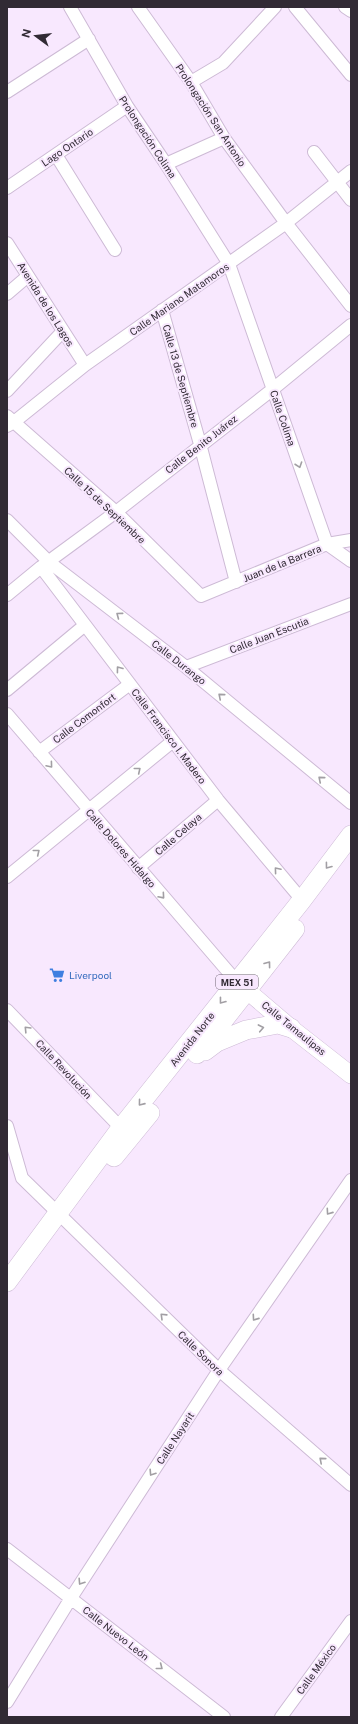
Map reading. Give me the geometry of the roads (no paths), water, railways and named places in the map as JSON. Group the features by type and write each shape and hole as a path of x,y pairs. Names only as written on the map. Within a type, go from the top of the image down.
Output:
{"main road":[{"name":"Avenida Norte","path":"7,1282 61,1216 84,1194 190,1063 302,900 351,835"},
{"name":"Avenida Norte","path":"61,1216 121,1128 178,1057 242,986 351,857"},
{"path":"190,1063 217,1042 246,1030 278,1024 291,1028"},
{"path":"84,1194 89,1184 119,1140 121,1128"}],"street":[{"name":"Prolongación Colima","path":"70,7 127,106 166,164 229,264"},
{"name":"Prolongación San Antonio","path":"138,7 191,82 224,138 286,223 351,306"},
{"path":"191,82 223,63 275,7"},
{"path":"295,7 351,74"},
{"path":"345,7 351,12"},
{"path":"7,92 89,39"},
{"name":"Lago Ontario","path":"7,188 127,106"},
{"path":"166,164 224,138"},
{"path":"314,152 351,200"},
{"path":"56,155 115,250"},
{"name":"Calle Mariano Matamoros","path":"9,421 85,365 286,223 351,171"},
{"name":"Avenida de los Lagos","path":"7,243 85,365"},
{"name":"Calle Colima","path":"229,264 327,544"},
{"path":"7,294 28,276"},
{"name":"Calle 13 de Septiembre","path":"162,310 200,444 236,582"},
{"name":"Calle Benito Juárez","path":"7,595 116,512 200,444 273,389 351,325"},
{"path":"7,391 63,331"},
{"name":"Calle 15 de Septiembre","path":"9,421 116,512 200,596"},
{"name":"Calle Durango","path":"7,520 45,565 186,666 351,803"},
{"name":"Juan de la Barrera","path":"200,596 327,544 351,540"},
{"path":"327,544 351,561"},
{"name":"Calle Francisco I. Madero","path":"45,565 85,625 218,800 302,900"},
{"name":"Calle Juan Escutia","path":"186,666 351,604"},
{"path":"7,690 85,625"},
{"name":"Calle Comonfort","path":"39,752 130,684"},
{"name":"Calle Dolores Hidalgo","path":"7,714 138,868 242,986"},
{"path":"7,876 173,741"},
{"name":"Calle Celaya","path":"138,868 218,800"},
{"name":"Calle Tamaulipas","path":"242,986 291,1028 351,1075"},
{"name":"Calle Revolución","path":"7,1010 121,1128"},
{"name":"Calle Sonora","path":"7,1126 22,1178 219,1370 351,1486"},
{"name":"Calle Nayarit","path":"7,1702 71,1598 219,1370 351,1180"},
{"name":"Calle Nuevo León","path":"7,1549 224,1717"},
{"name":"Calle México","path":"281,1717 351,1621"}],"place":[{"name":"Liverpool","path":"57,975"}]}
